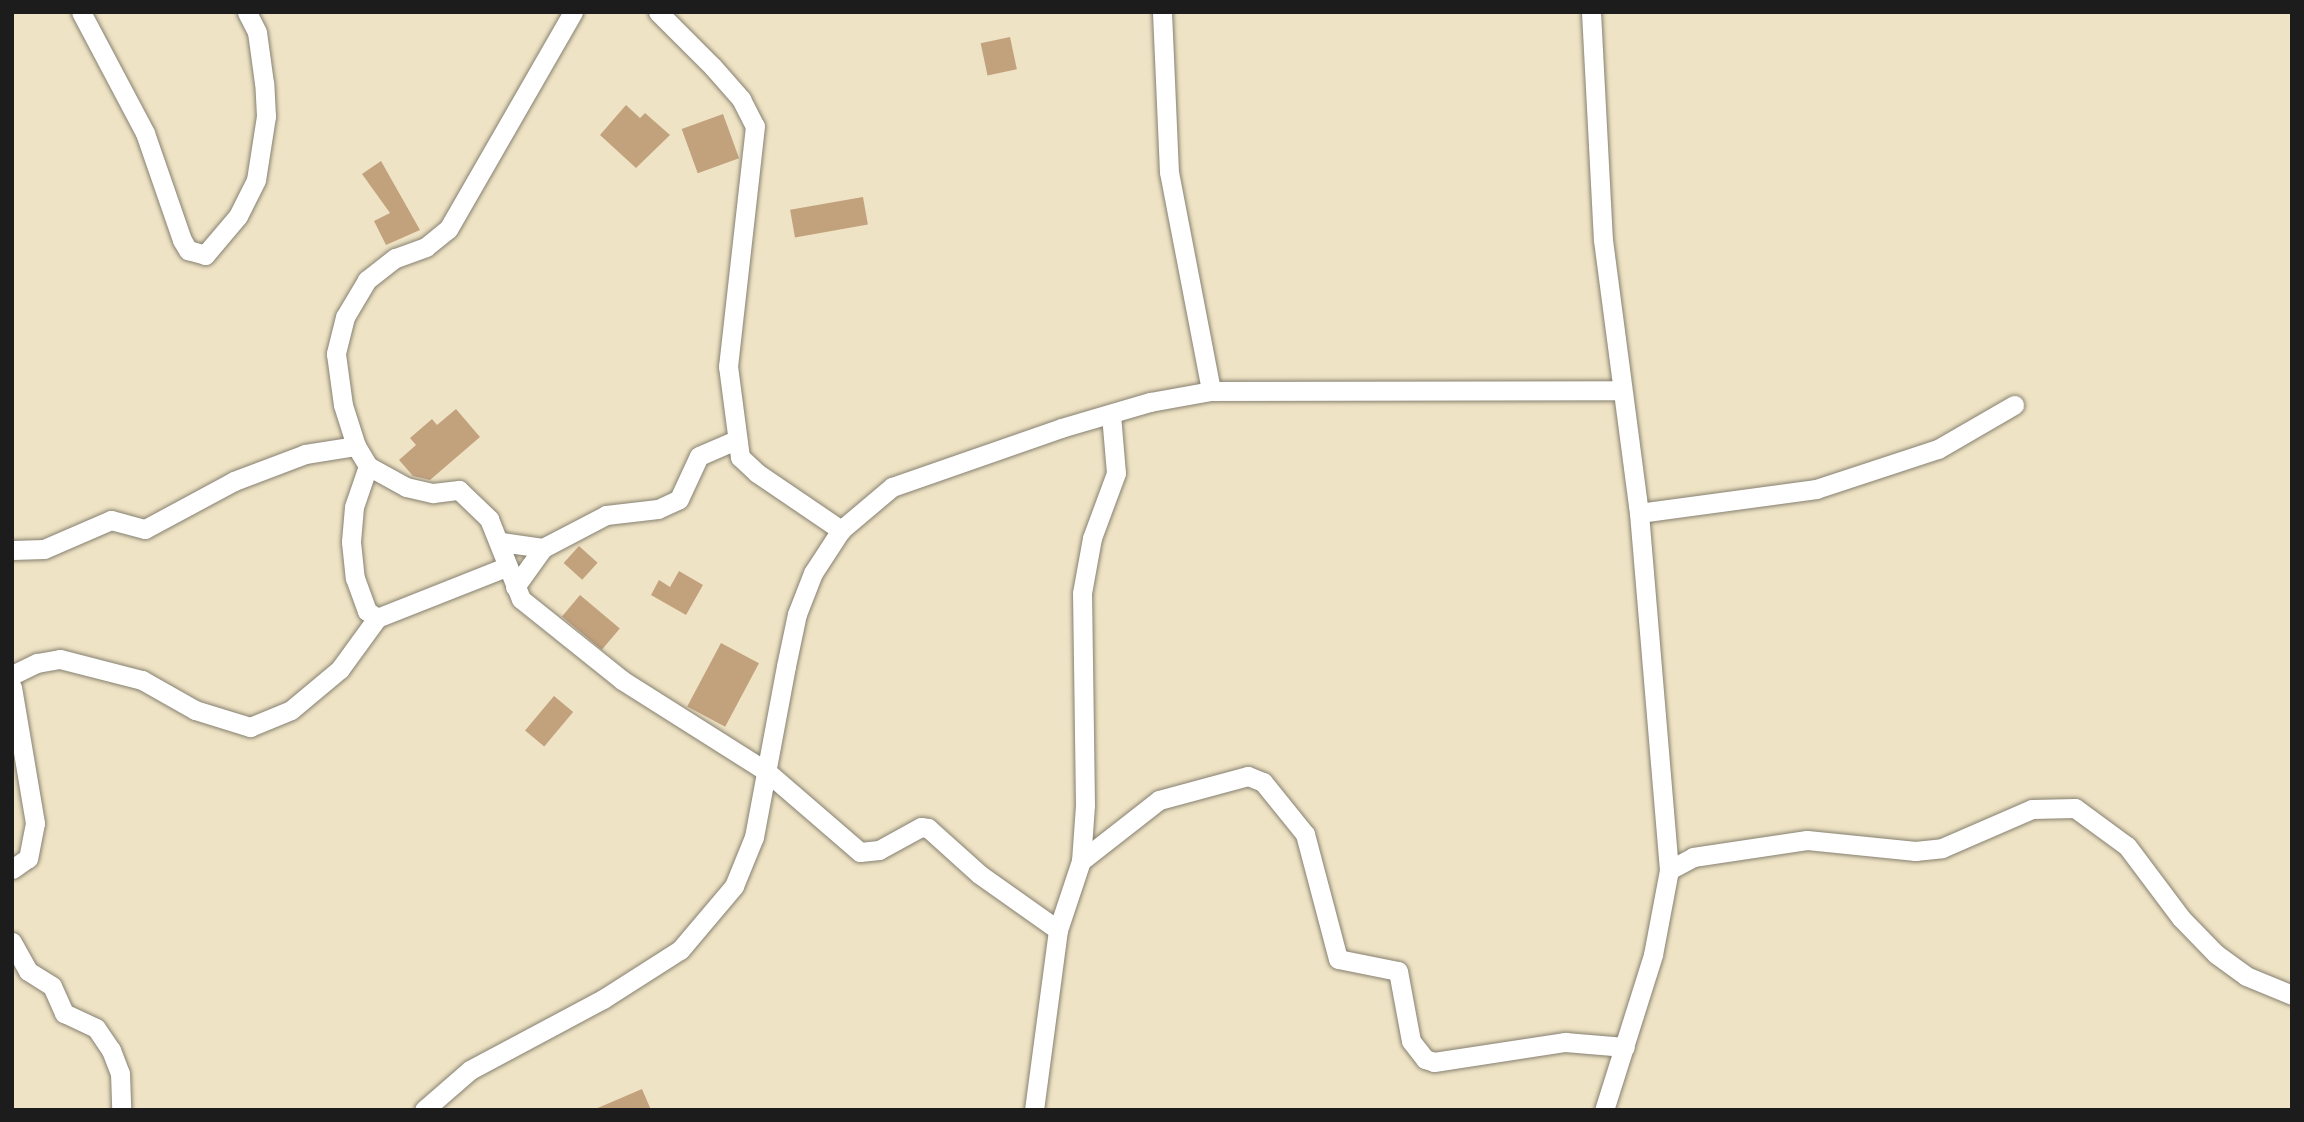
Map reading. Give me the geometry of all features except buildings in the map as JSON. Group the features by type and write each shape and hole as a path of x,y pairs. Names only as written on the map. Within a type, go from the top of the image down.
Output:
{"street":[{"path":"81,12 140,123 182,240 188,250 205,255 238,216 256,180 264,94 257,32 247,12"},
{"path":"573,12 448,229 426,247 395,258 367,280 345,317 336,355 343,405 356,446 368,466 406,487 433,493 459,490 489,519 501,542 506,567 521,599 576,648 766,771 859,852 869,853 921,827 928,828 979,874 1058,930"},
{"path":"658,12 741,99 755,126 728,366 740,457 757,473 841,530"},
{"path":"1162,12 1169,172 1211,391"},
{"path":"1591,12 1603,240 1639,513 1670,870 1653,955 1604,1110"},
{"path":"424,1110 470,1070 603,999 680,950 734,886 754,837 797,614 813,573 841,530 892,486 922,473 1150,402 1211,391 1621,390"},
{"path":"1639,513 1816,489 1938,449 2014,405"},
{"path":"1034,1110 1058,930 1081,861 1085,805 1082,593 1092,538 1115,473 1111,415"},
{"path":"515,587 542,548 574,528 606,515 658,509 680,499 699,456 736,440"},
{"path":"12,550 44,549 111,520 145,529 234,481 305,454 356,446"},
{"path":"368,466 354,508 351,542 355,578 368,611 377,618"},
{"path":"501,542 542,548"},
{"path":"12,675 37,663 60,659 142,680 195,710 250,727 291,710 340,668 377,618 506,567"},
{"path":"12,687 35,823 29,858 12,869"},
{"path":"1081,861 1159,800 1248,776 1263,782 1305,834 1338,959 1398,971 1411,1041 1425,1059 1565,1042 1625,1047"},
{"path":"1670,870 1693,857 1807,840 1915,851 1942,848 2032,809 2075,808 2127,846 2181,918 2216,954 2246,975 2292,995"},
{"path":"12,942 27,971 52,986 64,1013 96,1028 111,1050 120,1073 121,1110"}]}
